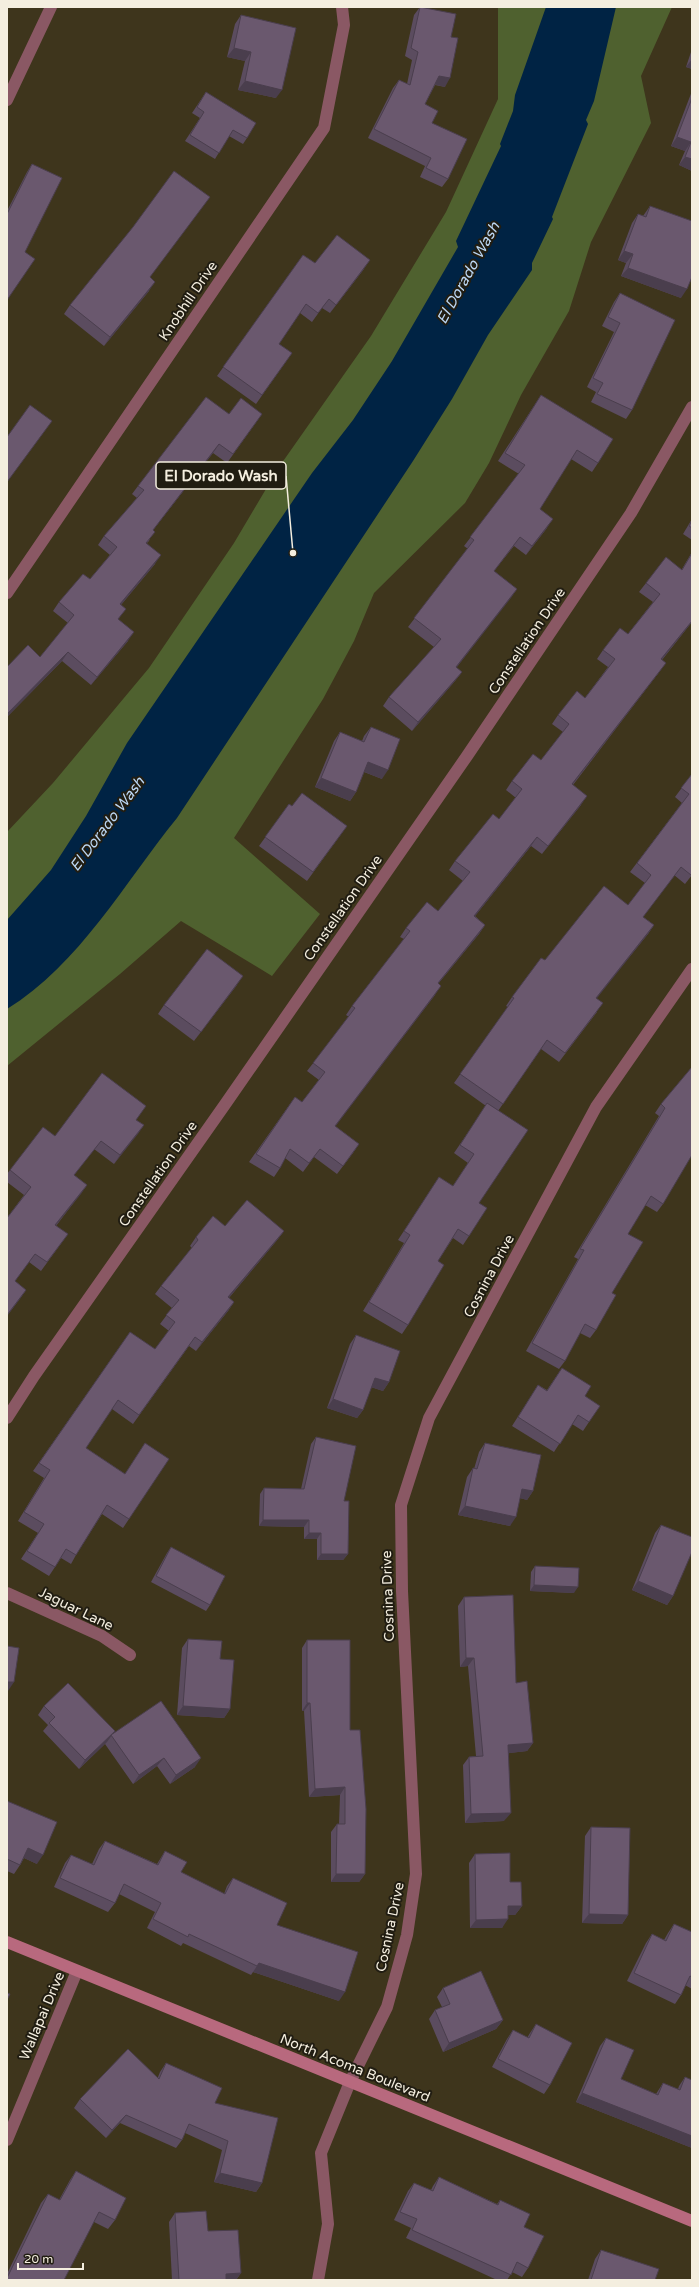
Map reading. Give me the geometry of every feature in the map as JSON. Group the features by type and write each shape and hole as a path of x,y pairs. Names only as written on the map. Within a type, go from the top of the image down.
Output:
{"main road":[{"name":"North Acoma Boulevard","path":"7,1942 692,2221"}],"street":[{"path":"7,100 51,7"},
{"name":"Knobhill Drive","path":"7,593 324,128 344,25 342,7"},
{"name":"Constellation Drive","path":"7,1418 34,1376 240,1084 605,553 631,514 692,407"},
{"name":"Cosnina Drive","path":"318,2280 328,2224 321,2153 350,2082 387,2007 407,1936 416,1874 402,1591 401,1505 429,1418 596,1107 692,969"},
{"name":"Jaguar Lane","path":"7,1593 102,1636 130,1655"},
{"name":"Wallapai Drive","path":"7,2140 77,1971"}],"green space":[{"path":"498,7 672,7 641,76 651,123 591,242 569,311 521,395 489,463 465,503 374,593 354,641 323,699 234,838 320,914 272,976 181,921 120,974 7,1066 7,832 53,783 149,668 234,543 279,467 371,336 446,212 498,99"}],"water":[{"path":"546,7 616,7 594,101 586,120 588,124 552,217 553,219 532,263 532,270 488,335 452,399 413,461 177,818 100,921 79,946 33,991 7,1009 7,920 51,870 86,816 127,743 312,473 353,420 392,361 458,247 456,241 501,146 500,144 513,111 515,95"}],"building":[{"path":"420,7 456,14 451,37 458,38 450,78 439,76 425,104 438,111 432,123 467,139 448,179 426,168 431,158 374,129 399,80 410,85 418,52 411,48"},
{"path":"241,15 296,28 282,90 245,81 251,52 234,48"},
{"path":"206,92 256,123 247,138 233,130 219,153 190,135 204,112 197,107"},
{"path":"692,98 692,159 685,157 691,142 677,137"},
{"path":"32,164 62,178 25,252 35,259 7,300 7,214"},
{"path":"174,171 210,197 150,277 155,282 110,337 70,305 133,227"},
{"path":"650,206 692,221 692,277 687,289 628,268 633,254 624,251 638,214 646,217"},
{"path":"337,235 370,260 336,305 329,299 318,313 306,304 279,344 292,353 262,395 223,367 303,255 315,263"},
{"path":"620,293 675,320 632,410 597,394 603,383 593,378 620,323 608,317"},
{"path":"541,395 613,439 598,463 577,450 540,509 553,519 532,546 520,537 494,571 517,589 456,667 462,672 418,722 389,697 441,639 414,618 474,540 470,537 525,465 505,453"},
{"path":"206,397 229,414 241,398 262,414 233,454 219,444 153,530 155,532 146,543 161,555 120,604 126,609 118,619 134,632 97,677 68,652 7,714 7,667 28,645 40,657 74,615 59,602 83,574 90,579 117,547 104,536 144,490 138,486"},
{"path":"30,405 52,421 7,482 7,437"},
{"path":"692,520 692,528 689,526"},
{"path":"692,553 692,621 661,659 666,663 572,784 587,796 548,846 537,837 474,916 485,925 438,983 441,986 335,1126 359,1144 343,1166 320,1149 309,1163 290,1149 280,1168 256,1154 295,1097 302,1102 325,1072 313,1063 355,1008 352,1006 410,931 406,928 427,902 438,911 470,872 455,861 493,814 499,819 522,789 512,781 533,754 541,760 569,724 558,715 577,691 585,698 615,659 603,650 620,628 628,634 660,594 646,583 666,557 682,570"},
{"path":"371,727 400,739 388,770 368,762 356,792 321,778 340,732 364,742"},
{"path":"692,774 692,874 691,875 681,867 643,917 654,925 596,998 603,1003 565,1053 547,1040 503,1104 460,1074 514,998 512,997 541,958 545,960 604,886 628,905 651,875 637,863 689,794 681,788"},
{"path":"302,793 347,826 313,872 265,837 289,804 292,806"},
{"path":"207,949 243,976 201,1032 164,1005"},
{"path":"692,1067 692,1155 663,1204 651,1196 628,1234 643,1242 612,1293 616,1295 596,1330 585,1324 565,1361 532,1343 584,1250 580,1249 665,1108 661,1104"},
{"path":"102,1073 146,1106 136,1120 144,1125 120,1155 101,1141 74,1175 87,1185 55,1225 68,1234 47,1262 35,1254 15,1281 26,1290 7,1315 7,1218 31,1187 10,1170 43,1127 55,1136"},
{"path":"487,1103 528,1130 479,1203 487,1208 469,1236 458,1229 438,1261 444,1265 408,1325 369,1302 410,1235 404,1231 439,1177 453,1186 474,1154 460,1145"},
{"path":"247,1200 284,1231 228,1297 234,1302 202,1342 195,1337 139,1415 118,1400 86,1448 125,1474 145,1443 169,1459 129,1519 107,1505 76,1555 66,1549 55,1567 27,1551 44,1524 24,1512 50,1470 39,1463 130,1332 155,1349 175,1322 166,1315 179,1300 161,1286 198,1240 196,1237 213,1216 225,1226"},
{"path":"356,1335 400,1351 389,1382 375,1378 363,1410 333,1399"},
{"path":"562,1368 591,1386 585,1396 600,1406 589,1422 578,1415 560,1444 518,1417 538,1385 547,1391"},
{"path":"316,1437 356,1446 344,1501 349,1501 348,1554 321,1554 321,1533 309,1533 309,1520 263,1520 264,1488 304,1489"},
{"path":"485,1443 541,1455 533,1491 522,1489 516,1517 465,1506 473,1468 477,1469"},
{"path":"661,1525 692,1537 692,1552 673,1596 638,1581"},
{"path":"171,1547 225,1576 210,1605 156,1576"},
{"path":"535,1566 579,1568 578,1587 534,1585"},
{"path":"513,1595 516,1683 527,1681 533,1743 508,1745 511,1813 471,1814 469,1757 483,1756 474,1658 466,1658 464,1597"},
{"path":"188,1639 222,1641 220,1659 234,1660 230,1709 183,1706"},
{"path":"307,1640 350,1640 350,1730 360,1730 366,1809 365,1874 336,1874 337,1824 345,1824 345,1787 315,1789 310,1703 307,1703"},
{"path":"7,1646 19,1648 14,1682 7,1682"},
{"path":"68,1683 115,1731 85,1760 49,1723 55,1717 44,1706"},
{"path":"161,1701 201,1758 176,1775 164,1758 139,1775 111,1735"},
{"path":"7,1801 57,1822 43,1855 28,1848 20,1865 7,1859"},
{"path":"591,1827 630,1828 628,1915 589,1914"},
{"path":"105,1841 158,1865 165,1851 187,1862 181,1872 225,1894 233,1878 287,1903 277,1925 358,1952 345,1992 259,1963 257,1966 189,1934 188,1937 153,1919 161,1903 124,1884 115,1903 60,1878 71,1855 94,1865"},
{"path":"510,1853 510,1882 521,1882 522,1906 508,1906 508,1919 476,1920 475,1854"},
{"path":"674,1924 692,1932 692,1977 690,1976 681,1995 634,1973 652,1934 666,1941"},
{"path":"481,1971 503,2020 449,2043 435,2010 450,2004 443,1988"},
{"path":"7,1993 10,1994 7,2000"},
{"path":"536,2024 572,2043 550,2085 498,2059 513,2030 529,2038"},
{"path":"606,2038 634,2050 621,2079 658,2095 663,2083 680,2090 685,2077 692,2080 692,2136 582,2093"},
{"path":"128,2049 159,2079 166,2063 222,2088 215,2103 278,2118 262,2183 220,2173 228,2141 189,2124 182,2140 126,2115 112,2130 80,2099"},
{"path":"76,2171 126,2198 115,2220 99,2212 64,2280 7,2280 48,2194 60,2200"},
{"path":"439,2177 498,2205 500,2200 530,2214 524,2227 544,2236 528,2268 517,2262 511,2275 412,2230 417,2219 400,2212 414,2183 433,2191"},
{"path":"206,2211 208,2231 238,2230 241,2273 226,2274 226,2280 179,2280 175,2213"},
{"path":"601,2250 659,2269 655,2280 591,2280"}],"place":[{"name":"El Dorado Wash","path":"293,553"}]}
